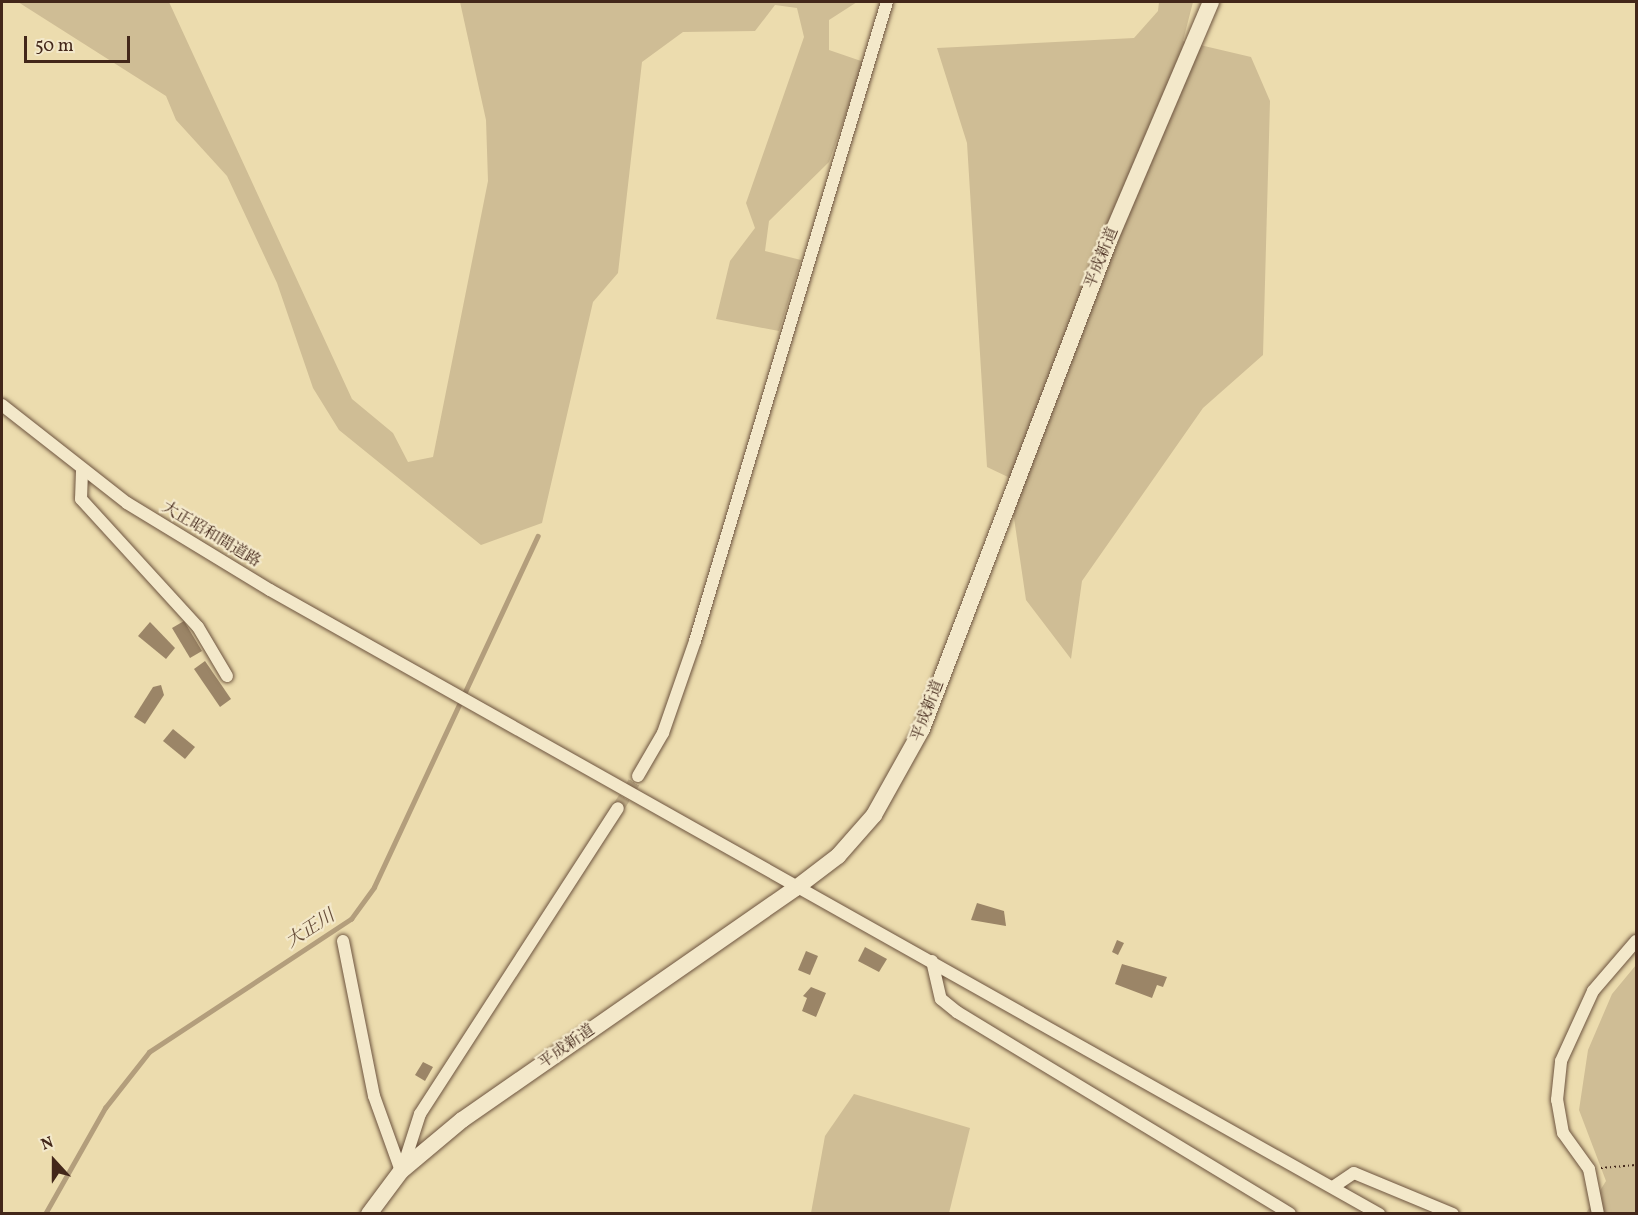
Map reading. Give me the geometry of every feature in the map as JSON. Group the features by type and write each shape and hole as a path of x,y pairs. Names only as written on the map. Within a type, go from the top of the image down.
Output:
{"street":[{"path":"638,776 663,733 706,607 887,2"},
{"name":"平成新道","path":"369,1214 401,1172 462,1120 796,888 838,855 874,815 904,770 1109,240 1211,2"},
{"name":"大正昭和間道路","path":"2,405 82,471 270,590 1379,1214"},
{"path":"82,471 81,499 198,627 227,676"},
{"path":"401,1172 420,1114 618,808"},
{"path":"1598,1214 1589,1169 1563,1133 1557,1100 1561,1061 1593,991 1636,941"},
{"path":"343,942 374,1096 401,1172"},
{"path":"932,962 941,999 957,1012 1290,1214"},
{"path":"1332,1187 1354,1173 1453,1214"}],"path":[{"path":"1589,1169 1636,1165"}],"shaded area":[{"path":"18,2 169,2 352,399 393,433 408,462 433,457 488,181 486,120 460,2 857,2 829,20 829,50 864,62 829,162 769,221 765,251 801,260 779,331 716,319 730,261 755,228 746,203 804,37 797,8 775,5 755,31 683,32 642,62 618,273 593,302 542,523 481,545 339,430 313,388 277,283 227,176 176,120 166,96"},
{"path":"1159,2 1193,2 1183,41 1251,57 1270,101 1263,355 1203,408 1082,581 1071,659 1026,600 1008,477 987,467 967,143 937,48 1134,38 1158,11"},
{"path":"1636,965 1636,1213 1586,1213 1606,1181 1579,1110 1588,1050 1612,994"},
{"path":"854,1094 970,1128 949,1213 811,1213 825,1136"}],"building":[{"path":"184,621 202,651 190,658 172,628"},
{"path":"150,622 175,648 166,659 138,636"},
{"path":"205,661 231,699 220,707 194,669"},
{"path":"161,685 164,695 145,724 134,717 153,687"},
{"path":"173,729 195,747 185,759 163,741"},
{"path":"977,903 1004,911 1006,926 971,920"},
{"path":"1117,940 1124,943 1118,955 1112,952"},
{"path":"865,947 887,959 879,972 858,961"},
{"path":"806,951 818,956 810,975 798,970"},
{"path":"1122,964 1167,977 1163,987 1157,985 1152,998 1115,984"},
{"path":"811,987 826,993 816,1017 802,1011 807,998 803,996"},
{"path":"423,1062 433,1067 425,1081 415,1075"}],"waterway":[{"name":"大正川","path":"45,1214 105,1108 149,1052 351,919 374,887 538,536"}],"tunnel":[{"path":"618,808 638,776"}]}
